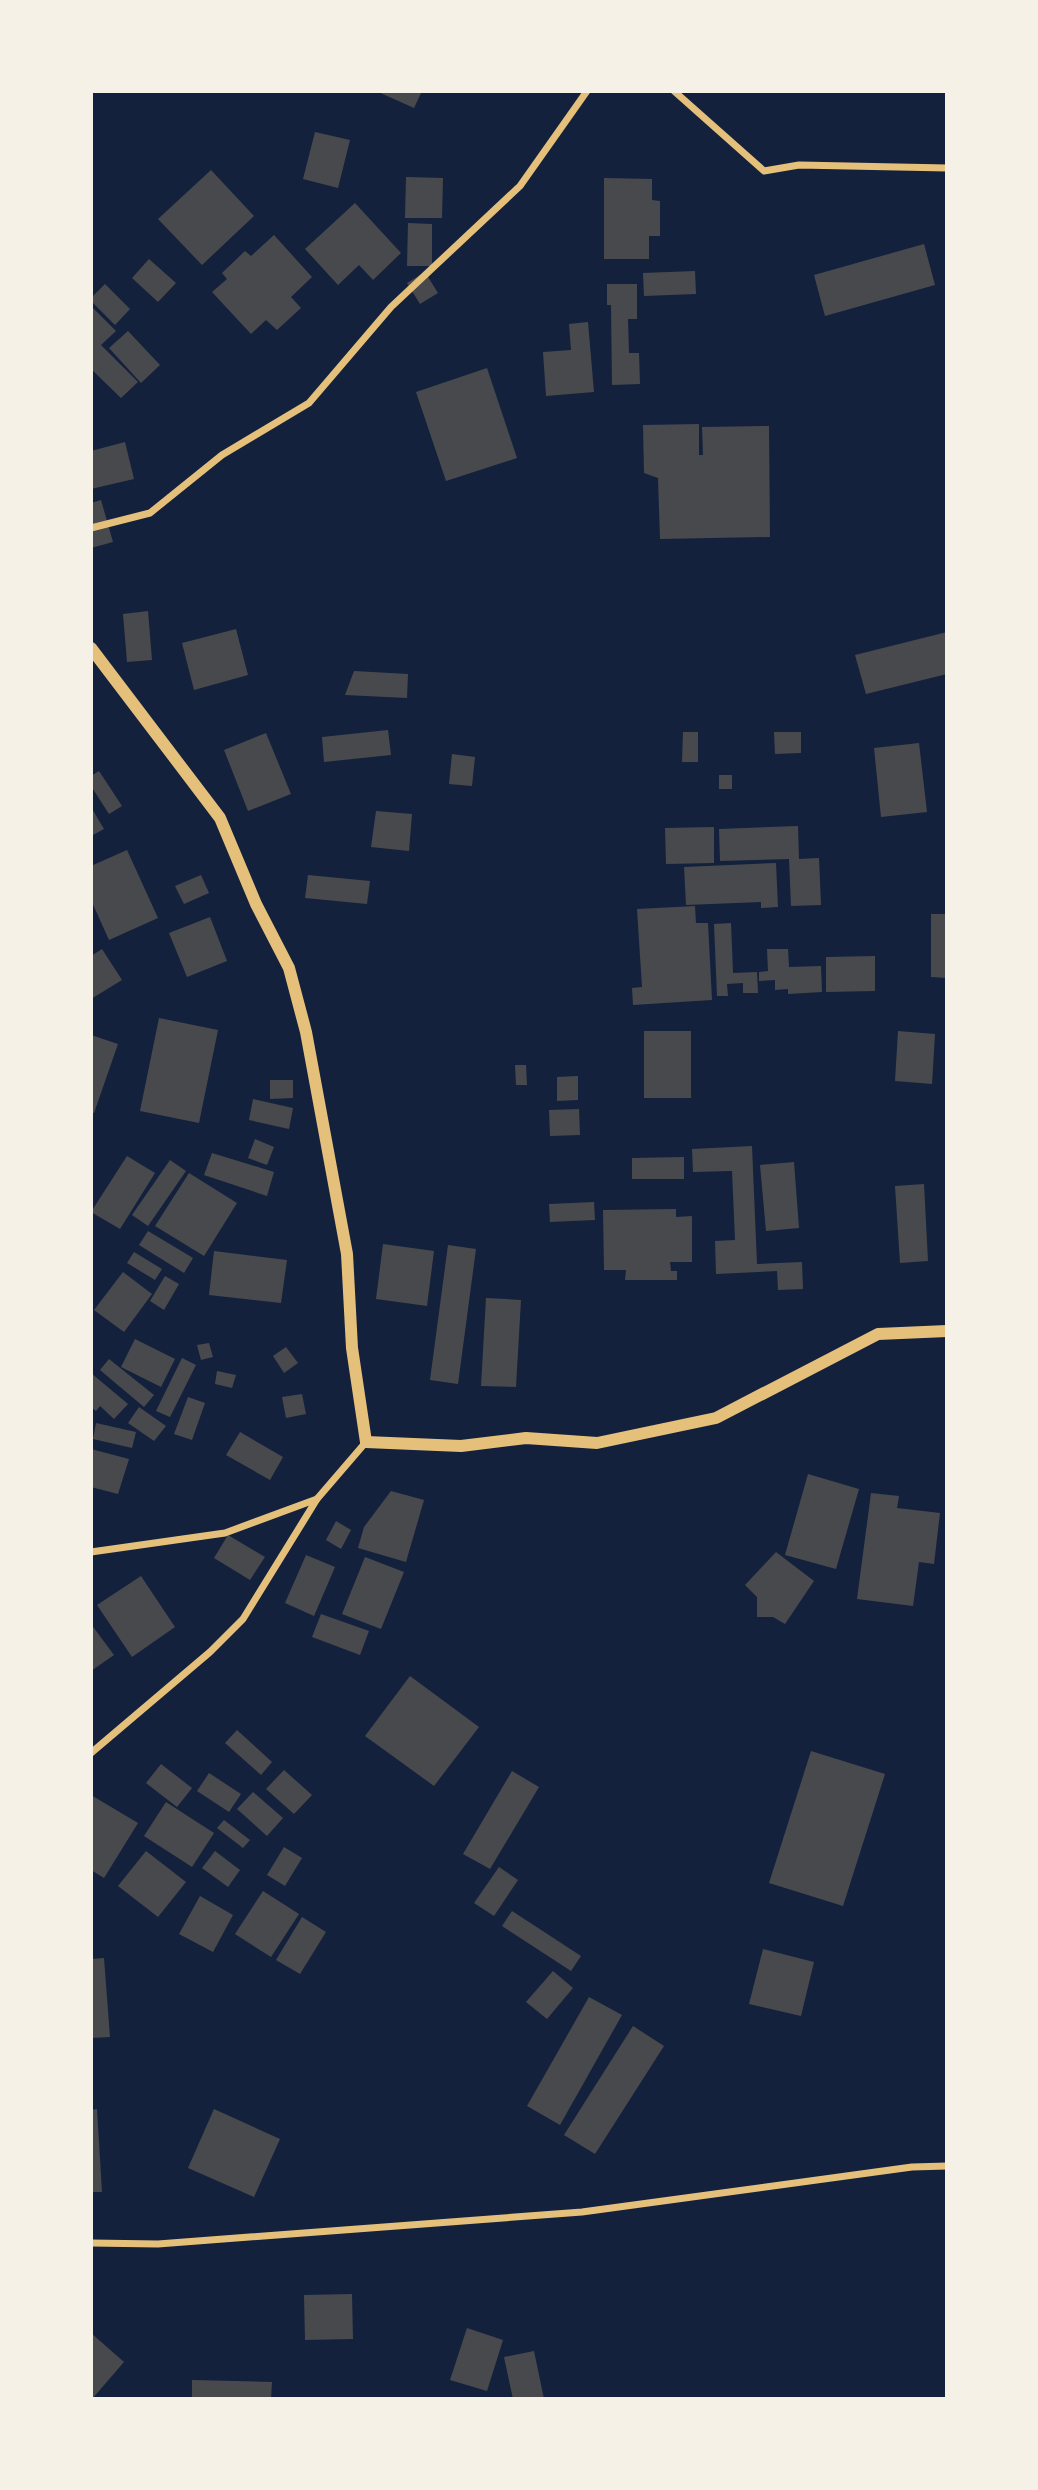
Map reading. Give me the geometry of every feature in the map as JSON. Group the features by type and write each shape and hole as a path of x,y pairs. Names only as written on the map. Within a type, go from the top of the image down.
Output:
{"street":[{"path":"91,528 150,513 222,455 309,403 391,307 520,186 587,91"},
{"path":"674,91 764,172 799,165 947,168"},
{"path":"91,648 220,818 256,904 289,968 306,1032 346,1254 352,1348 366,1442 317,1499 243,1619 210,1652 91,1753"},
{"path":"366,1442 461,1446 526,1438 597,1443 716,1418 878,1334 947,1331"},
{"path":"91,1552 225,1533 317,1499"},
{"path":"91,2243 159,2244 582,2213 898,2169 947,2166"}],"building":[{"path":"376,91 422,91 414,108"},
{"path":"315,132 350,140 338,188 303,179"},
{"path":"211,170 254,216 202,265 158,219"},
{"path":"406,177 443,178 442,218 405,218"},
{"path":"604,178 652,179 652,200 660,201 660,236 649,236 649,259 604,259"},
{"path":"355,203 401,253 373,280 359,265 338,285 305,249"},
{"path":"408,223 432,224 432,266 407,266"},
{"path":"274,235 312,277 291,297 301,308 277,330 266,320 251,334 212,292 227,279 222,273 245,251 251,256"},
{"path":"924,244 935,285 825,316 814,275"},
{"path":"149,259 176,283 158,302 132,278"},
{"path":"695,271 696,294 644,296 643,273"},
{"path":"425,272 438,293 420,304 407,283"},
{"path":"105,284 130,309 115,325 91,301"},
{"path":"607,284 637,284 637,319 628,319 629,353 639,353 640,384 612,385 611,305 607,305"},
{"path":"91,306 116,331 101,345 138,382 121,398 91,369"},
{"path":"588,322 594,392 546,396 543,352 571,350 569,324"},
{"path":"128,331 160,365 141,383 109,348"},
{"path":"487,368 517,458 446,481 416,392"},
{"path":"699,424 699,455 703,455 702,427 769,426 770,537 660,539 658,478 644,473 643,425"},
{"path":"125,442 134,479 91,489 91,451"},
{"path":"101,500 113,542 91,548 91,503"},
{"path":"148,611 152,660 127,662 123,614"},
{"path":"236,629 248,675 194,690 182,643"},
{"path":"947,632 947,674 866,694 855,655"},
{"path":"354,671 408,674 407,698 345,695"},
{"path":"388,730 391,755 324,762 322,737"},
{"path":"683,732 698,732 698,762 682,762"},
{"path":"774,732 801,732 801,753 775,754"},
{"path":"266,733 291,794 248,811 224,750"},
{"path":"919,743 927,812 881,817 874,748"},
{"path":"452,754 475,757 472,786 449,784"},
{"path":"99,771 122,806 109,814 91,786 91,776"},
{"path":"719,775 732,775 732,789 719,789"},
{"path":"91,807 104,829 91,836"},
{"path":"376,811 412,814 409,851 371,847"},
{"path":"798,826 799,859 819,858 821,905 791,906 789,859 720,861 719,829"},
{"path":"714,827 714,863 666,864 665,828"},
{"path":"127,850 158,918 109,940 91,900 91,866"},
{"path":"776,863 778,907 761,908 761,902 686,905 684,867"},
{"path":"201,875 209,893 184,904 175,886"},
{"path":"308,875 370,881 367,904 305,898"},
{"path":"695,906 696,923 708,923 712,1000 633,1005 632,988 642,987 637,909"},
{"path":"931,914 947,914 947,978 931,977"},
{"path":"210,917 227,961 187,977 169,933"},
{"path":"731,923 733,973 757,972 758,993 743,993 743,983 727,984 728,996 717,996 714,924"},
{"path":"102,949 122,980 91,999 91,956"},
{"path":"767,949 788,949 789,967 821,966 822,992 788,994 788,989 775,990 775,980 759,981 759,972 768,971"},
{"path":"875,956 875,991 826,992 826,957"},
{"path":"159,1018 218,1030 199,1123 140,1111"},
{"path":"644,1031 691,1031 691,1098 644,1098"},
{"path":"898,1031 935,1034 932,1084 895,1081"},
{"path":"91,1035 118,1044 94,1113 91,1112"},
{"path":"515,1065 526,1065 527,1085 516,1085"},
{"path":"578,1076 578,1100 557,1101 557,1077"},
{"path":"270,1080 293,1080 293,1098 270,1099"},
{"path":"253,1099 293,1108 289,1129 249,1120"},
{"path":"579,1109 580,1135 550,1136 549,1110"},
{"path":"255,1139 274,1147 267,1165 248,1158"},
{"path":"752,1146 757,1264 802,1262 803,1289 778,1290 777,1271 716,1274 715,1241 735,1240 732,1171 693,1172 692,1149"},
{"path":"212,1153 274,1172 267,1196 204,1175"},
{"path":"127,1156 155,1173 120,1229 91,1212"},
{"path":"684,1157 684,1179 632,1179 632,1158"},
{"path":"170,1160 186,1171 148,1226 132,1215"},
{"path":"794,1162 799,1228 766,1231 760,1165"},
{"path":"189,1173 237,1203 204,1256 155,1226"},
{"path":"924,1184 928,1261 900,1263 895,1186"},
{"path":"594,1202 595,1220 550,1222 549,1204"},
{"path":"676,1209 676,1217 692,1216 692,1262 670,1262 671,1271 677,1271 677,1280 625,1280 626,1270 604,1270 603,1210"},
{"path":"148,1231 193,1258 184,1273 139,1245"},
{"path":"383,1244 434,1251 427,1306 376,1299"},
{"path":"448,1245 476,1249 458,1384 430,1380"},
{"path":"214,1251 287,1260 281,1303 209,1295"},
{"path":"134,1252 162,1269 155,1280 127,1263"},
{"path":"123,1272 152,1294 124,1332 94,1310"},
{"path":"165,1276 179,1284 164,1310 150,1301"},
{"path":"486,1298 521,1300 516,1387 481,1386"},
{"path":"135,1339 175,1359 161,1387 121,1367"},
{"path":"209,1343 213,1357 201,1360 197,1345"},
{"path":"286,1347 298,1363 284,1373 273,1356"},
{"path":"182,1358 196,1365 170,1417 156,1411"},
{"path":"109,1359 154,1395 144,1407 100,1370"},
{"path":"217,1371 236,1375 232,1388 215,1384"},
{"path":"91,1373 128,1404 114,1419 100,1406 96,1411 91,1407"},
{"path":"302,1394 306,1414 286,1418 282,1397"},
{"path":"188,1397 205,1403 192,1440 174,1434"},
{"path":"139,1407 166,1426 154,1441 128,1423"},
{"path":"96,1423 136,1432 132,1448 93,1439"},
{"path":"240,1432 283,1457 270,1480 226,1455"},
{"path":"91,1449 129,1459 118,1494 91,1487"},
{"path":"808,1474 859,1489 836,1569 785,1555"},
{"path":"391,1491 424,1500 406,1562 358,1548 364,1527"},
{"path":"871,1493 899,1496 897,1508 940,1513 934,1564 919,1562 913,1606 857,1599"},
{"path":"336,1521 351,1530 341,1549 326,1540"},
{"path":"228,1535 265,1557 250,1580 214,1558"},
{"path":"776,1552 814,1581 785,1624 773,1617 757,1617 757,1597 745,1585"},
{"path":"306,1555 335,1567 314,1616 285,1603"},
{"path":"365,1557 404,1572 381,1629 342,1614"},
{"path":"141,1576 175,1627 132,1657 97,1605"},
{"path":"321,1614 369,1631 360,1655 312,1637"},
{"path":"91,1624 114,1655 91,1671"},
{"path":"410,1676 479,1727 434,1786 365,1736"},
{"path":"237,1730 272,1762 261,1775 225,1743"},
{"path":"811,1751 885,1774 843,1906 769,1883"},
{"path":"161,1764 192,1788 177,1807 146,1783"},
{"path":"284,1770 312,1795 294,1814 266,1789"},
{"path":"512,1771 539,1787 490,1869 463,1854"},
{"path":"209,1773 241,1794 229,1812 197,1791"},
{"path":"253,1792 283,1818 267,1836 237,1809"},
{"path":"91,1795 138,1823 104,1878 91,1870"},
{"path":"166,1802 214,1833 192,1867 144,1836"},
{"path":"224,1820 250,1840 243,1848 217,1828"},
{"path":"284,1847 302,1858 285,1886 267,1875"},
{"path":"146,1851 186,1882 158,1917 118,1886"},
{"path":"215,1851 240,1870 228,1887 202,1868"},
{"path":"499,1867 518,1880 494,1916 474,1903"},
{"path":"263,1891 299,1914 271,1957 235,1934"},
{"path":"200,1896 233,1915 213,1952 179,1934"},
{"path":"512,1911 581,1956 571,1971 502,1926"},
{"path":"302,1917 326,1932 300,1974 276,1960"},
{"path":"763,1949 814,1962 801,2016 749,2004"},
{"path":"104,1958 110,2037 91,2038 91,1959"},
{"path":"553,1971 573,1988 547,2019 526,2002"},
{"path":"589,1997 622,2015 560,2125 527,2106"},
{"path":"633,2026 664,2046 595,2154 564,2135"},
{"path":"97,2109 102,2192 91,2192 91,2110"},
{"path":"214,2109 280,2139 254,2197 188,2168"},
{"path":"352,2294 353,2339 305,2340 304,2295"},
{"path":"467,2328 503,2340 487,2391 450,2380"},
{"path":"91,2333 124,2362 92,2399 91,2399"},
{"path":"534,2351 544,2399 513,2399 504,2357"},
{"path":"192,2380 272,2382 271,2399 192,2399"}]}
